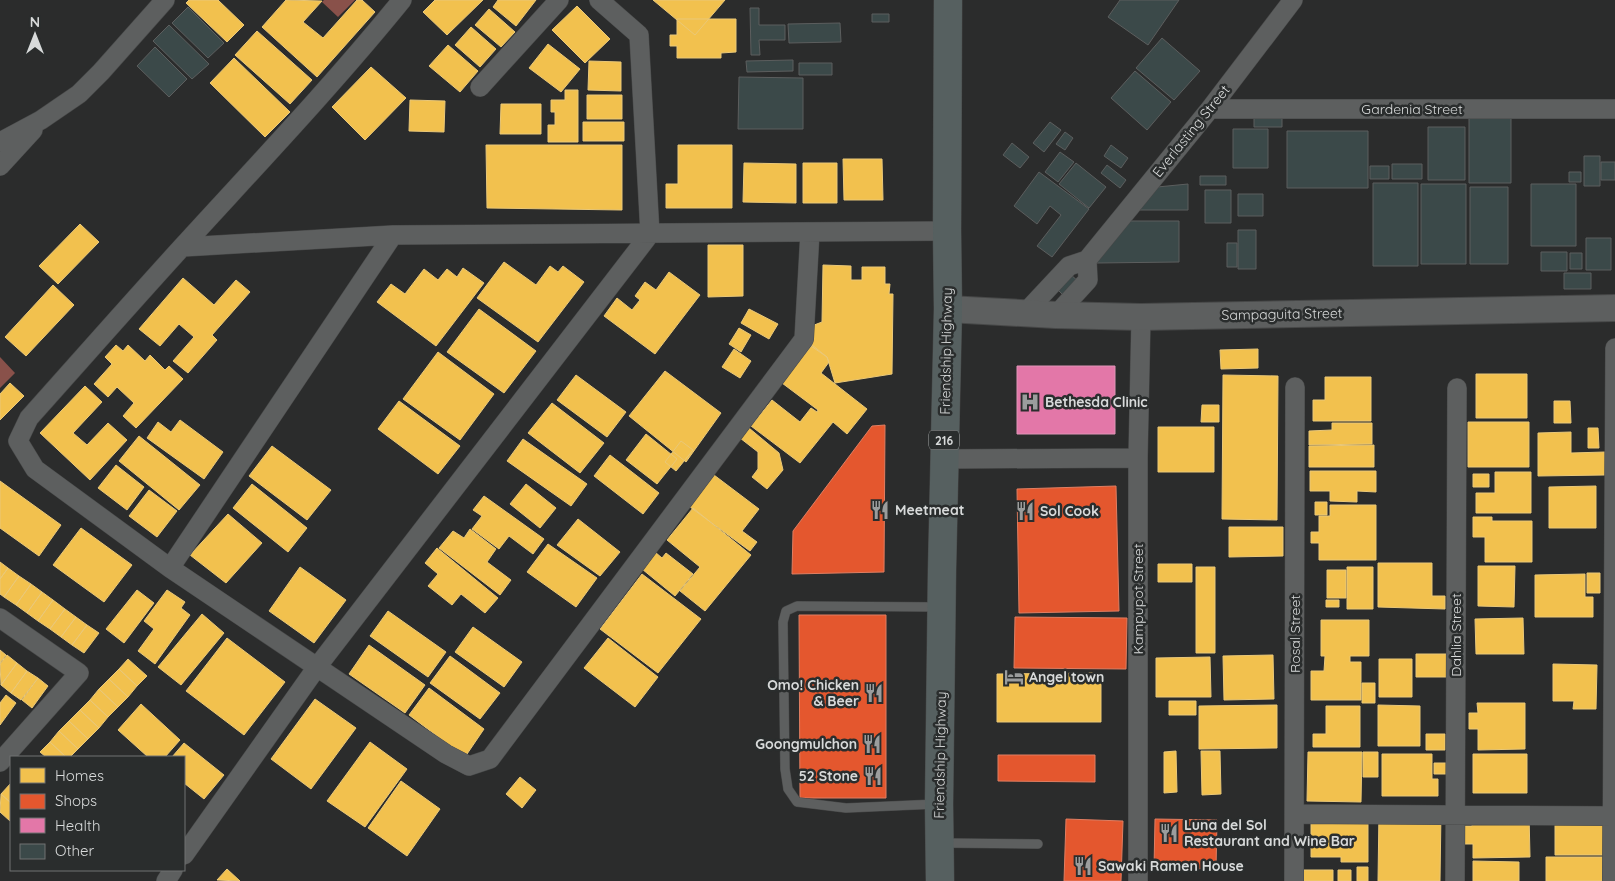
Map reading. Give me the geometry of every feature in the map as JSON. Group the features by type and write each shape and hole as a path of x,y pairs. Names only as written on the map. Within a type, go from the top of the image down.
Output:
{"main road":[{"name":"Friendship Highway","path":"940,881 939,804 948,309 948,0"},
{"name":"Sampaguita Street","path":"948,309 1056,315 1141,317 1615,308"}],"street":[{"path":"0,142 41,120 84,88 101,72 165,0"},
{"path":"402,0 316,101 29,418 18,441 35,469 170,568 446,754 469,766 490,759 804,339 810,232"},
{"path":"480,87 559,0"},
{"path":"185,854 317,667 650,234 639,35 599,0"},
{"name":"Everlasting Street","path":"1025,313 1069,266 1087,260 1210,109 1293,0"},
{"name":"Gardenia Street","path":"1210,109 1615,109"},
{"path":"0,166 41,120"},
{"path":"183,247 393,234 947,231"},
{"path":"170,568 393,234"},
{"path":"1056,315 1088,280 1087,260"},
{"name":"Kampupot Street","path":"1138,881 1138,458 1141,317"},
{"path":"1612,881 1614,816 1615,348"},
{"name":"Rosal Street","path":"1294,881 1295,387"},
{"name":"Dahlia Street","path":"1455,881 1457,388"},
{"path":"944,459 1138,458"},
{"path":"0,618 78,673 2,755"},
{"path":"1294,814 1614,816"}],"lane":[{"path":"939,804 846,808 798,802 788,789 785,769 783,622 786,611 798,606 942,607"},
{"path":"940,843 1038,844"}],"shaded area":[{"path":"324,0 355,0 338,17 322,2"},
{"path":"0,357 15,373 0,388"}],"building: Homes":[{"path":"189,0 218,0 244,25 227,42 186,3"},
{"path":"286,0 322,1 303,22 323,38 357,0 362,0 375,12 317,77 262,27"},
{"path":"435,0 483,0 447,35 423,12"},
{"path":"498,0 536,0 516,26 493,7"},
{"path":"653,0 725,0 695,35"},
{"path":"577,6 610,39 585,63 552,30"},
{"path":"489,9 515,32 501,47 475,25"},
{"path":"677,19 736,19 736,52 721,53 721,58 677,58 677,46 670,46 670,35 677,35"},
{"path":"471,27 496,49 480,67 455,45"},
{"path":"257,31 312,80 290,104 235,55"},
{"path":"548,44 580,69 561,92 529,68"},
{"path":"448,45 478,71 460,92 429,66"},
{"path":"234,58 290,112 265,137 210,83"},
{"path":"589,61 621,62 621,91 588,90"},
{"path":"371,67 406,98 365,140 332,107"},
{"path":"565,90 578,90 578,142 548,142 548,125 555,125 555,112 551,112 551,100 565,100"},
{"path":"587,95 622,95 622,119 587,119"},
{"path":"410,100 445,101 444,132 409,131"},
{"path":"501,104 541,104 541,134 500,134"},
{"path":"583,122 624,122 624,141 583,141"},
{"path":"486,145 622,145 622,210 487,208"},
{"path":"678,145 732,145 732,208 666,208 666,184 678,184"},
{"path":"843,159 882,159 883,200 844,200"},
{"path":"744,163 796,164 796,203 743,202"},
{"path":"803,163 837,163 837,203 803,203"},
{"path":"80,224 99,242 58,284 39,266"},
{"path":"708,245 743,245 743,296 708,297"},
{"path":"504,262 536,285 550,266 558,272 563,266 584,282 538,342 477,298"},
{"path":"823,265 851,266 851,280 862,280 862,267 885,267 885,284 890,284 889,294 893,294 892,374 835,383 827,357 808,344 809,327 822,322"},
{"path":"463,268 484,283 436,346 377,302 391,284 405,294 424,269 438,280 447,269 457,277"},
{"path":"669,272 700,295 655,354 604,316 617,298 632,310 640,300 635,296 645,282 656,290"},
{"path":"183,278 214,305 236,280 250,292 212,335 217,340 188,373 173,361 194,337 179,324 160,346 139,329"},
{"path":"53,285 74,305 26,356 5,337"},
{"path":"479,309 536,351 504,393 447,352"},
{"path":"749,309 778,324 769,339 741,323"},
{"path":"739,328 751,335 741,352 729,344"},
{"path":"116,345 123,351 128,345 145,361 150,355 165,370 169,366 183,379 136,428 123,416 134,403 117,387 108,397 94,384 112,364 105,357"},
{"path":"812,345 827,357 829,362 821,373 867,409 847,434 833,422 800,463 751,426 772,400 800,422 811,408 817,412 818,410 782,383"},
{"path":"734,349 751,361 740,378 722,367"},
{"path":"1258,349 1258,368 1221,369 1220,350"},
{"path":"438,352 494,394 460,440 403,399"},
{"path":"665,371 721,413 686,462 629,416"},
{"path":"1476,374 1527,374 1527,418 1476,418"},
{"path":"576,375 626,412 607,437 557,400"},
{"path":"1223,375 1278,376 1277,520 1222,519"},
{"path":"1325,377 1371,377 1371,421 1313,421 1313,400 1325,400"},
{"path":"10,383 24,396 0,420 0,394"},
{"path":"85,386 102,402 73,433 87,445 108,423 127,440 90,480 40,433"},
{"path":"399,401 460,446 438,474 378,429"},
{"path":"1554,401 1570,401 1571,423 1554,423"},
{"path":"552,403 604,443 580,473 528,433"},
{"path":"1202,405 1219,405 1219,422 1201,422"},
{"path":"180,420 223,452 204,479 147,438 158,422 171,432"},
{"path":"1468,422 1529,422 1529,467 1468,467"},
{"path":"1332,423 1372,423 1372,444 1309,445 1309,431 1332,430"},
{"path":"1158,427 1214,427 1214,472 1158,472"},
{"path":"749,428 779,453 783,470 767,489 752,477 758,469 758,452 740,438"},
{"path":"1588,428 1598,428 1599,448 1588,448"},
{"path":"1571,432 1571,453 1605,452 1605,475 1538,476 1538,433"},
{"path":"646,434 677,459 657,484 626,460"},
{"path":"139,436 200,485 179,510 119,461"},
{"path":"523,439 587,484 571,506 507,461"},
{"path":"681,441 693,450 676,471 665,462"},
{"path":"1374,445 1374,467 1309,467 1309,446"},
{"path":"272,446 331,490 307,520 249,476"},
{"path":"610,455 659,493 643,514 594,476"},
{"path":"116,465 144,487 127,510 98,488"},
{"path":"1310,471 1376,471 1376,492 1357,491 1357,502 1330,501 1330,491 1310,491"},
{"path":"1495,472 1531,472 1531,513 1476,513 1476,493 1495,493"},
{"path":"1473,474 1489,474 1489,487 1473,487"},
{"path":"714,475 759,509 742,531 757,542 750,551 690,507"},
{"path":"0,481 61,525 39,556 0,528"},
{"path":"252,484 307,528 288,552 233,508"},
{"path":"526,484 556,508 540,528 510,504"},
{"path":"1596,486 1596,528 1549,528 1549,487"},
{"path":"149,490 177,511 157,537 129,516"},
{"path":"484,496 544,539 533,554 509,536 499,549 472,529 482,516 473,510"},
{"path":"1315,502 1327,502 1327,515 1315,515"},
{"path":"1330,505 1376,505 1376,560 1319,560 1319,543 1311,543 1311,532 1319,532 1319,516 1330,516"},
{"path":"693,508 751,555 705,611 680,591 700,567 667,540"},
{"path":"228,514 262,543 226,583 190,555"},
{"path":"1473,517 1492,517 1492,521 1532,521 1532,562 1485,562 1485,537 1473,537"},
{"path":"578,519 620,552 600,576 557,545"},
{"path":"1229,527 1283,527 1283,556 1229,557"},
{"path":"81,528 132,565 104,602 53,565"},
{"path":"470,529 496,549 487,562 511,580 500,595 439,548 453,531 464,538"},
{"path":"548,544 597,578 576,607 527,572"},
{"path":"437,548 498,598 485,613 461,594 452,605 428,586 438,574 425,563"},
{"path":"655,552 662,558 666,553 693,574 675,596 642,569"},
{"path":"0,562 8,568 0,579"},
{"path":"1378,563 1432,563 1432,596 1445,596 1445,609 1378,607"},
{"path":"1158,564 1192,564 1192,582 1158,582"},
{"path":"1478,566 1515,566 1514,607 1478,606"},
{"path":"300,567 346,600 314,643 269,611"},
{"path":"1196,567 1215,567 1215,653 1196,653"},
{"path":"1347,567 1373,567 1373,609 1347,609"},
{"path":"8,568 19,576 4,597 0,594 0,579"},
{"path":"1327,570 1346,570 1346,598 1327,598"},
{"path":"1587,573 1600,573 1600,593 1587,593"},
{"path":"642,574 701,619 658,673 600,629"},
{"path":"1585,574 1585,597 1593,597 1593,617 1535,617 1535,575"},
{"path":"19,576 31,584 16,605 4,597"},
{"path":"31,584 42,592 27,613 16,605"},
{"path":"137,590 154,603 124,643 106,629"},
{"path":"167,590 185,602 181,608 190,615 155,664 138,651 154,629 144,621"},
{"path":"42,592 53,600 38,621 27,613"},
{"path":"53,600 65,609 50,629 38,621"},
{"path":"1326,600 1339,600 1339,607 1326,607"},
{"path":"65,609 76,617 61,637 50,629"},
{"path":"388,611 446,652 428,677 370,636"},
{"path":"202,614 224,633 181,685 158,667"},
{"path":"76,617 87,625 72,645 61,637"},
{"path":"1523,618 1524,654 1476,654 1475,619"},
{"path":"1321,620 1369,620 1369,656 1350,656 1350,662 1361,662 1361,700 1311,700 1311,671 1324,671 1325,656 1321,656"},
{"path":"87,625 99,633 84,653 72,645"},
{"path":"473,627 522,662 504,687 455,652"},
{"path":"227,638 285,682 244,735 186,691"},
{"path":"608,638 658,677 635,707 584,668"},
{"path":"369,645 425,685 405,713 349,674"},
{"path":"0,650 6,655 0,663"},
{"path":"1416,654 1449,654 1448,677 1416,677"},
{"path":"7,655 17,663 1,685 0,664"},
{"path":"1273,655 1274,699 1224,700 1223,656"},
{"path":"450,656 500,693 480,719 430,683"},
{"path":"1210,657 1211,697 1156,697 1156,658"},
{"path":"128,659 147,676 137,686 119,669"},
{"path":"1379,659 1412,659 1412,697 1379,697"},
{"path":"17,663 27,671 11,693 1,685"},
{"path":"1553,664 1597,665 1596,709 1573,709 1574,701 1553,701"},
{"path":"119,669 137,686 128,697 109,679"},
{"path":"27,671 38,678 21,700 11,693"},
{"path":"1101,673 1101,722 997,722 997,674"},
{"path":"38,678 48,686 32,708 22,700"},
{"path":"109,679 128,697 118,707 99,689"},
{"path":"1362,683 1375,683 1375,703 1362,703"},
{"path":"429,688 484,729 465,757 409,715"},
{"path":"99,689 118,707 108,717 90,700"},
{"path":"6,695 16,703 0,725 0,703"},
{"path":"315,699 356,728 311,789 271,759"},
{"path":"90,700 108,717 99,728 80,710"},
{"path":"1169,701 1196,701 1196,715 1169,715"},
{"path":"1477,703 1525,703 1525,749 1478,750 1478,729 1469,729 1469,713 1478,713"},
{"path":"141,704 180,740 166,756 147,756 118,730"},
{"path":"1277,705 1277,748 1199,749 1199,706"},
{"path":"1378,705 1420,706 1420,746 1378,746"},
{"path":"1326,706 1360,706 1360,747 1313,747 1313,734 1326,734"},
{"path":"80,710 99,728 88,739 69,721"},
{"path":"69,721 88,739 78,749 59,731"},
{"path":"59,731 78,749 71,756 65,756 50,742"},
{"path":"1426,734 1445,734 1445,750 1426,750"},
{"path":"50,742 65,756 45,756 40,752"},
{"path":"370,742 407,769 365,827 327,801"},
{"path":"184,743 224,775 204,799 185,784 185,756 173,756"},
{"path":"1176,751 1177,792 1164,793 1164,752"},
{"path":"1201,751 1220,751 1221,794 1202,795"},
{"path":"1308,752 1362,752 1361,802 1307,801"},
{"path":"1363,752 1378,752 1378,777 1363,777"},
{"path":"1382,754 1432,754 1432,779 1438,779 1438,796 1382,796"},
{"path":"1473,754 1527,754 1527,793 1473,793"},
{"path":"1434,763 1447,763 1447,774 1434,774"},
{"path":"520,777 536,790 522,808 506,794"},
{"path":"401,781 440,809 407,856 368,828"},
{"path":"10,784 10,802 1,794"},
{"path":"1,794 10,802 10,821 0,812"},
{"path":"1379,811 1441,811 1440,881 1378,881"},
{"path":"1529,814 1530,857 1473,858 1473,844 1464,844 1463,826 1472,826 1472,815"},
{"path":"1555,816 1610,816 1610,855 1555,855"},
{"path":"1368,817 1368,862 1341,862 1341,857 1311,857 1311,819"},
{"path":"1546,857 1605,857 1605,881 1546,881"},
{"path":"1473,861 1519,862 1519,881 1473,881"},
{"path":"1357,867 1368,867 1368,881 1357,881"},
{"path":"227,869 240,881 217,880"},
{"path":"1301,870 1333,870 1333,881 1301,881"},
{"path":"1338,870 1351,870 1351,881 1338,881"}],"building: Shops":[{"path":"885,425 884,572 792,574 793,531 872,426"},
{"path":"1116,486 1119,611 1019,613 1017,489"},
{"path":"799,615 886,615 886,798 800,798"},
{"path":"1015,617 1127,618 1126,669 1014,668"},
{"path":"998,755 1095,755 1095,782 998,781"},
{"path":"1066,819 1123,821 1121,881 1064,881"},
{"path":"1155,819 1217,820 1216,869 1154,868"}],"building: Health":[{"path":"1017,366 1115,366 1115,434 1017,434"}],"building: Other":[{"path":"1120,0 1179,0 1148,45 1108,17"},
{"path":"188,7 224,43 208,58 172,23"},
{"path":"750,8 759,8 759,25 785,25 785,40 759,40 760,55 751,55"},
{"path":"872,14 889,14 889,22 872,22"},
{"path":"840,23 841,42 789,43 788,24"},
{"path":"169,25 209,64 192,79 153,41"},
{"path":"1162,38 1200,71 1174,100 1136,68"},
{"path":"155,47 187,79 169,97 137,66"},
{"path":"793,60 793,71 747,72 746,61"},
{"path":"799,63 832,63 832,75 799,75"},
{"path":"1135,71 1171,102 1147,130 1111,98"},
{"path":"739,77 803,78 803,129 738,129"},
{"path":"1254,110 1282,110 1282,127 1254,127"},
{"path":"1469,114 1511,114 1511,183 1469,183"},
{"path":"1050,122 1061,130 1044,152 1033,143"},
{"path":"1428,127 1465,127 1465,180 1428,180"},
{"path":"1233,129 1268,129 1268,168 1233,168"},
{"path":"1287,131 1368,131 1368,188 1287,188"},
{"path":"1065,132 1073,138 1065,150 1056,144"},
{"path":"1012,143 1029,157 1020,168 1003,155"},
{"path":"1111,145 1128,158 1121,168 1104,156"},
{"path":"1060,152 1074,162 1058,182 1045,172"},
{"path":"1584,156 1600,156 1600,186 1584,186"},
{"path":"1601,162 1615,162 1615,180 1601,180"},
{"path":"1076,163 1106,187 1089,208 1059,184"},
{"path":"1392,164 1422,164 1422,179 1392,179"},
{"path":"1107,165 1126,180 1120,188 1101,173"},
{"path":"1370,166 1389,166 1389,179 1370,179"},
{"path":"1039,172 1089,209 1052,257 1037,246 1061,215 1050,206 1037,224 1014,206"},
{"path":"1569,172 1581,172 1581,182 1569,182"},
{"path":"1200,176 1226,176 1226,185 1200,185"},
{"path":"1373,183 1418,183 1418,266 1373,266"},
{"path":"1188,184 1188,210 1140,210 1147,188"},
{"path":"1421,184 1466,184 1466,264 1421,264"},
{"path":"1531,184 1576,184 1576,246 1531,246"},
{"path":"1470,187 1508,187 1508,264 1470,264"},
{"path":"1205,190 1231,190 1231,223 1205,223"},
{"path":"1238,194 1263,194 1263,216 1238,216"},
{"path":"1122,221 1179,221 1179,262 1097,263 1097,251"},
{"path":"1238,230 1256,230 1256,269 1238,269"},
{"path":"1586,238 1611,238 1611,270 1586,270"},
{"path":"1227,243 1237,243 1237,267 1227,267"},
{"path":"1541,252 1567,252 1567,271 1541,271"},
{"path":"1570,253 1582,253 1582,269 1570,269"},
{"path":"1564,273 1591,273 1591,289 1564,289"},
{"path":"1070,274 1079,282 1065,297 1056,288"}],"place":[{"name":"Bethesda Clinic","path":"1030,402"},
{"name":"Meetmeat","path":"880,510"},
{"name":"Sol Cook","path":"1025,511"},
{"name":"Angel town","path":"1014,677"},
{"name":"Omo! Chicken & Beer","path":"874,693"},
{"name":"Goongmulchon","path":"872,744"},
{"name":"52 Stone","path":"873,776"},
{"name":"Luna del Sol Restaurant and Wine Bar","path":"1169,833"},
{"name":"Sawaki Ramen House","path":"1083,866"}]}
